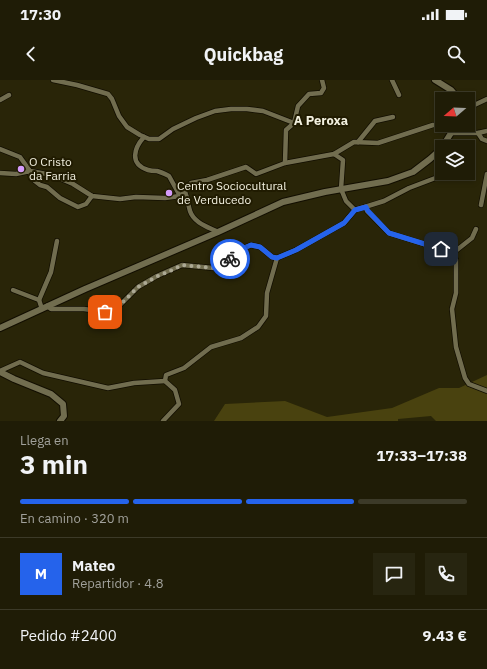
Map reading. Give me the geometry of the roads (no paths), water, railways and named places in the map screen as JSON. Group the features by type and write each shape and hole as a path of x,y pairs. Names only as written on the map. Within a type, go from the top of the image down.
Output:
{"street":[{"path":"53,80 108,94 112,99 119,116 127,127 149,139 159,139 173,129 215,111 232,109 263,111 294,123"},
{"path":"285,163 286,130 294,123 298,106 309,94 321,93 324,88 322,80"},
{"path":"392,80 399,95"},
{"path":"435,80 453,92"},
{"path":"0,100 9,95"},
{"path":"475,105 487,99"},
{"path":"358,142 375,121 393,117"},
{"path":"0,173 16,174 30,170 52,175 73,184 92,196 120,199 136,197 165,198 180,196 185,192 186,187 191,182 207,180 246,167 256,174 285,163 334,154 354,142 378,143 435,125"},
{"path":"447,140 451,133 478,133 487,131"},
{"path":"478,133 487,141"},
{"path":"144,137 135,151 136,160 140,166 148,170 157,171 169,176 180,196"},
{"path":"0,149 20,157 30,170 31,178 40,185 48,187 60,198 78,207 86,204 92,196"},
{"path":"334,154 343,160 341,189 346,201 355,210"},
{"path":"0,328 85,288 218,232 283,202 324,192 388,181 413,172 435,154"},
{"path":"481,205 487,174"},
{"path":"13,290 39,300 44,308 84,309 105,312 119,306 138,287 182,265 213,268 219,267 244,248 251,245 260,247 272,257 277,258 296,250 344,223 355,210 384,201 409,188 435,178"},
{"path":"185,192 188,199 190,212 196,220 218,232"},
{"path":"366,207 389,233 453,253 456,260 456,293 452,309 456,348 464,378 469,384 487,391"},
{"path":"453,253 472,238 476,229"},
{"path":"39,300 51,272 57,241"},
{"path":"165,380 166,375 184,368 211,347 241,338 258,327 266,316 267,293 277,258"},
{"path":"0,372 20,362 42,373 108,388 134,382 165,380 175,390 179,404 163,421"},
{"path":"0,372 51,394 63,404 64,416 60,421"}],"place":[{"name":"O Cristo da Farria","path":"21,169"},
{"name":"Centro Sociocultural de Verducedo","path":"169,193"}],"district":[{"name":"A Peroxa","path":"321,120"}]}
